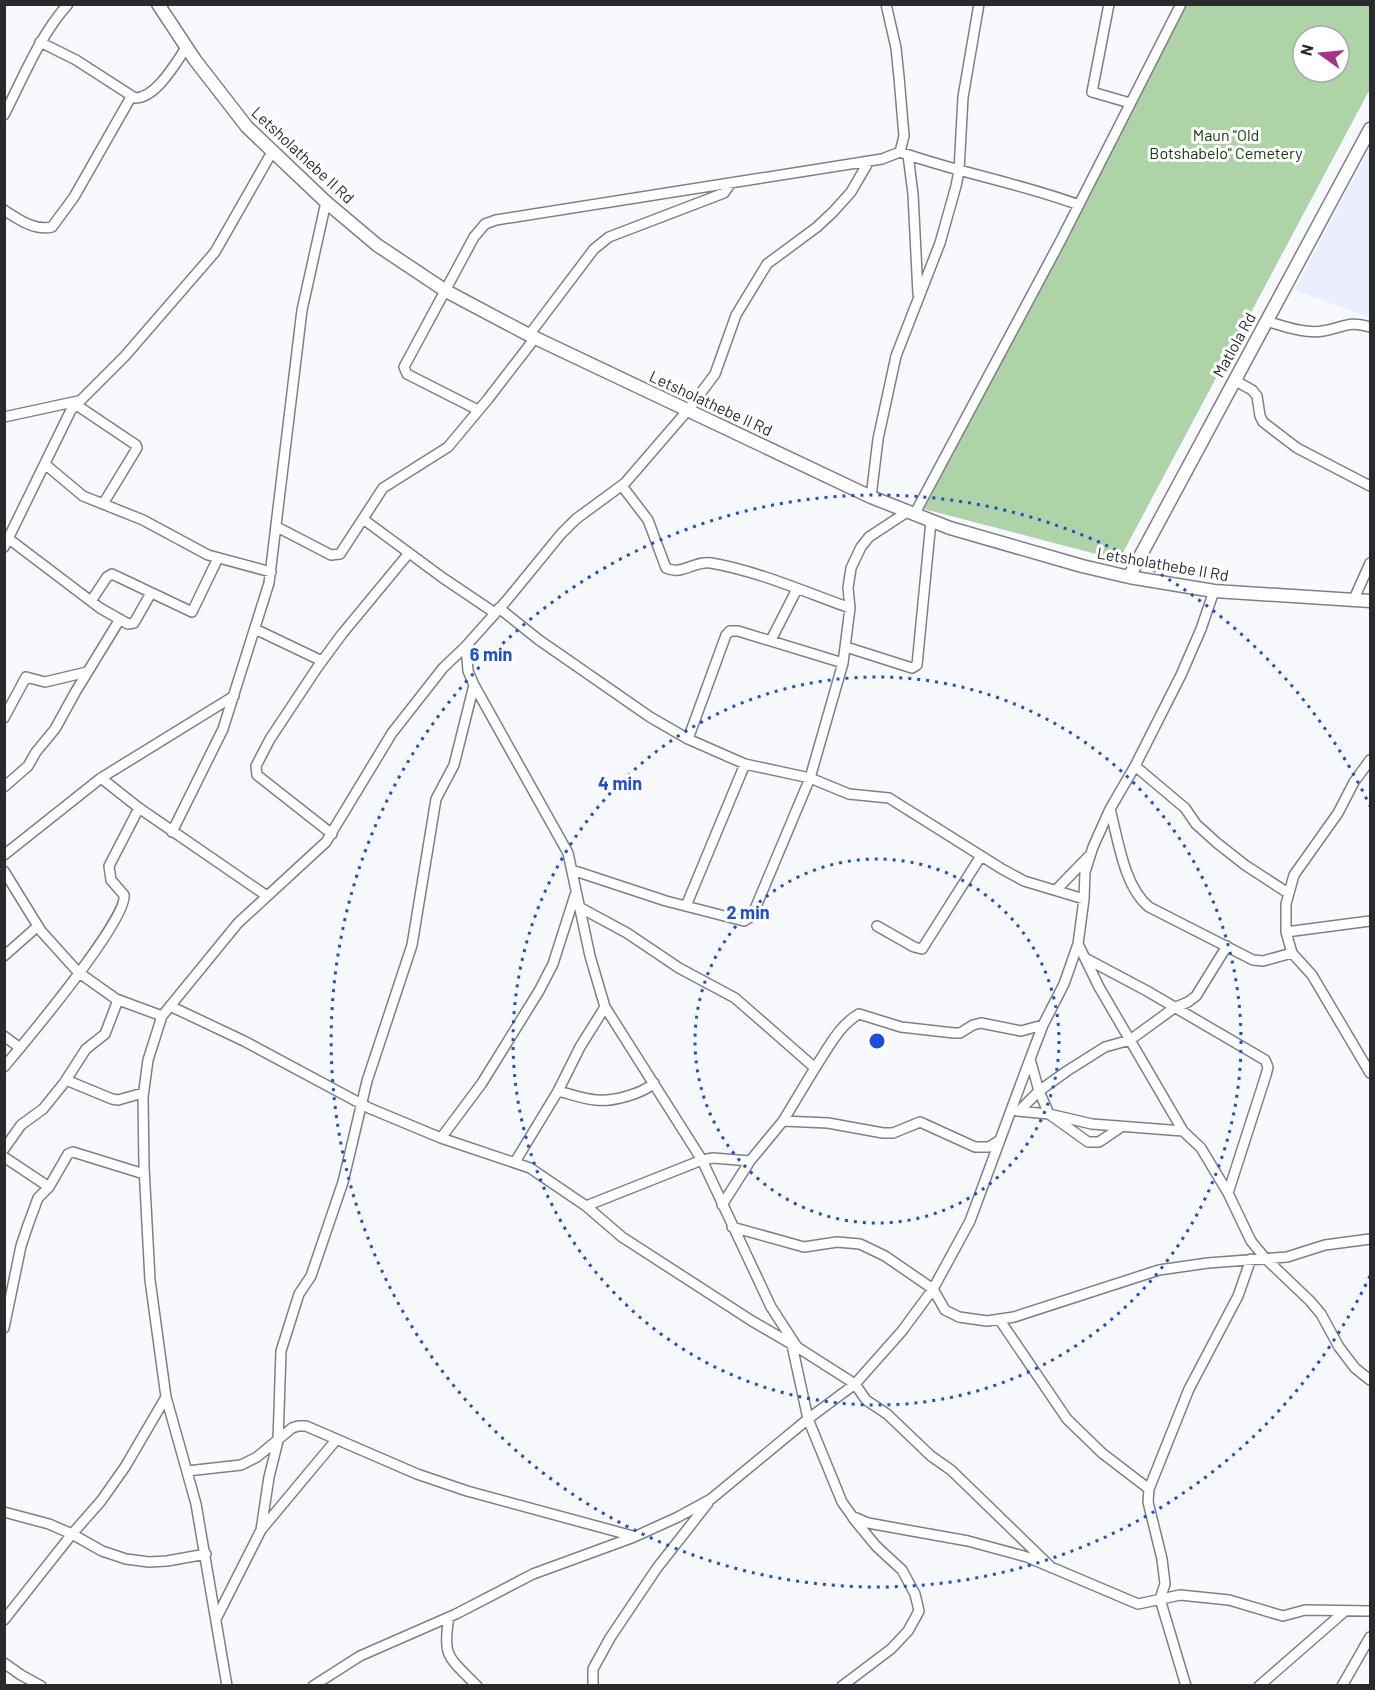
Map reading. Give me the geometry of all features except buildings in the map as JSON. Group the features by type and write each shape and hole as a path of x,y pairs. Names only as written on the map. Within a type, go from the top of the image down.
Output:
{"street":[{"path":"4,116 40,42 68,4"},
{"name":"Letsholathebe II Rd","path":"158,4 223,99 247,127 326,202 377,245 446,291 532,336 871,497 931,521 1043,555 1129,577 1214,591 1371,601"},
{"path":"886,4 896,48 904,153 914,206 918,300"},
{"path":"871,497 878,439 892,371 947,221 959,171 963,97 979,4"},
{"path":"1109,4 1092,92 1130,103"},
{"path":"572,870 686,906 744,921 752,916 810,778 843,663 850,608 849,578 855,557 870,537 910,513 1079,205 1181,4"},
{"path":"40,42 76,60 131,97 143,98 152,92 186,48"},
{"path":"4,210 17,219 38,228 52,227 74,197 131,97"},
{"name":"Matlola Rd","path":"1129,577 1371,129"},
{"path":"151,593 134,623 128,624 91,602 7,543 77,402 125,356 215,252 272,152"},
{"path":"478,411 407,374 404,370 405,364 474,237 485,224 491,221 882,159 904,153 959,171 1037,190 1079,205"},
{"path":"227,1686 206,1554 187,1471 166,1397 150,1280 144,1174 143,1093 148,1060 162,1016 235,927 326,842 392,733 443,668 466,646 569,526 622,486 688,410 715,374 741,304 767,264 817,227 833,212 851,192 869,161"},
{"path":"277,527 333,556 340,554 383,488 448,447 478,411 594,249 609,237 724,194 731,183"},
{"path":"172,832 219,739 271,572 302,310 326,202"},
{"path":"1266,321 1304,331 1324,331 1353,323 1371,327"},
{"path":"1234,380 1252,390 1257,396 1263,422 1297,448 1371,486"},
{"path":"4,417 77,402 137,446 135,453 103,504"},
{"path":"46,465 83,496 143,520 187,545 218,558 271,572"},
{"path":"622,486 648,520 666,568 680,571 708,562 761,577 850,608"},
{"path":"363,519 409,553 497,610 650,717 688,739 746,764 810,778 849,794 889,798 1024,881 1084,899"},
{"path":"846,647 912,668 917,665 931,521"},
{"path":"332,834 257,775 255,770 270,739 322,662 409,553"},
{"path":"91,602 107,577 112,574 188,612 193,612 218,558"},
{"path":"1353,601 1371,563"},
{"path":"771,640 797,589"},
{"path":"313,1686 360,1656 448,1617 533,1574 634,1537 711,1499 808,1419 855,1384 902,1331 933,1289 970,1221 1000,1140 1015,1111 1030,1059 1064,984 1078,944 1085,872 1090,855 1110,809 1135,766 1181,675 1214,591"},
{"path":"4,787 28,766 55,729 120,620"},
{"path":"255,629 322,662"},
{"path":"688,739 727,632 738,631 843,663"},
{"path":"466,646 468,670 474,685 561,837 572,870 579,907 605,1007 702,1160 771,1307 794,1346 808,1419 842,1502 871,1541 902,1570 915,1594 919,1611 908,1631 891,1649 842,1686"},
{"path":"4,718 26,677 45,682 87,672"},
{"path":"261,1530 268,1477 278,1441 280,1351 299,1294 311,1276 343,1182 361,1105 381,1036 412,945 436,799 454,765 474,685"},
{"path":"4,855 101,778 234,696"},
{"path":"1371,760 1354,782 1338,813 1294,875 1288,893 1286,932 1292,953 1312,975 1371,1073"},
{"path":"686,906 746,764"},
{"path":"1135,766 1185,808 1196,824 1217,843 1245,865 1288,893"},
{"path":"101,778 172,832 267,896"},
{"path":"4,1067 105,938 123,906 124,896 111,880 108,866 139,808"},
{"path":"1110,809 1129,878 1143,902 1149,907 1258,961 1292,953"},
{"path":"1056,890 1090,855"},
{"path":"877,926 914,947 922,949 981,856"},
{"path":"4,871 38,926 78,972 118,1000 162,1016"},
{"path":"441,1138 482,1083 539,991 553,964 576,893"},
{"path":"579,907 627,933 679,968 735,998 814,1068"},
{"path":"1286,932 1371,921"},
{"path":"4,956 38,926"},
{"path":"1078,944 1099,987 1183,1131 1201,1148 1228,1193 1251,1241 1265,1258 1310,1301 1321,1314 1339,1347 1355,1368 1371,1380"},
{"path":"1015,1111 1039,1091 1105,1047 1130,1040 1174,1008 1196,996 1227,946"},
{"path":"1085,958 1114,972 1265,1060 1268,1067 1228,1193"},
{"path":"4,1149 21,1125 43,1109 66,1080 86,1049 105,1034 118,1000"},
{"path":"170,1006 244,1041 361,1105 441,1138 515,1161 530,1168 586,1206 631,1242 752,1321 855,1384 866,1400 887,1414 931,1456 951,1470 1053,1568"},
{"path":"515,1161 558,1091 580,1047 605,1007"},
{"path":"722,1205 750,1161 783,1121 835,1037 853,1017 859,1014 901,1027 954,1033 960,1033 981,1023 1022,1031 1044,1025"},
{"path":"4,1036 20,1048"},
{"path":"1030,1059 1039,1091 1049,1114 1088,1142 1099,1142 1121,1127"},
{"path":"66,1080 112,1099 118,1100 143,1093"},
{"path":"558,1091 592,1100 601,1100 641,1092 654,1083"},
{"path":"1015,1111 1049,1114 1092,1124 1183,1131"},
{"path":"783,1121 828,1123 883,1133 893,1132 920,1122 975,1147 989,1147 1000,1140"},
{"path":"4,1328 21,1246 37,1200 49,1187 72,1151 144,1174"},
{"path":"4,1157 49,1187"},
{"path":"586,1206 702,1160 713,1158 750,1161"},
{"path":"732,1227 804,1247 837,1242 860,1244 885,1256 933,1289 945,1310 959,1317 987,1321 1014,1317 1159,1270 1287,1257 1325,1245 1371,1239"},
{"path":"1186,1686 1160,1599 1165,1584 1162,1559 1148,1502 1149,1489 1189,1389 1238,1296 1251,1259"},
{"path":"999,1319 1067,1419 1102,1453 1149,1489"},
{"path":"4,1620 101,1501 125,1467 166,1397"},
{"path":"187,1471 242,1465 257,1457 292,1428 306,1426 417,1474 467,1491 634,1537"},
{"path":"217,1618 261,1530 336,1440"},
{"path":"592,1686 594,1669 610,1638 657,1568 711,1499"},
{"path":"4,1512 49,1524 102,1551 126,1559 150,1562 167,1561 206,1554"},
{"path":"852,1516 868,1523 989,1547 1027,1557 1138,1604 1180,1595 1229,1600 1283,1616 1305,1610 1371,1611"},
{"path":"1259,1686 1346,1611"},
{"path":"448,1617 445,1644 449,1658 477,1686"},
{"path":"1342,1686 1371,1637"},
{"path":"4,1663 41,1686"}],"shaded area":[{"path":"1370,147 1370,318 1295,290"}],"green space":[{"name":"Maun \"Old Botshabelo\" Cemetery","path":"1185,5 1370,5 1370,89 1119,560 924,509"}]}
